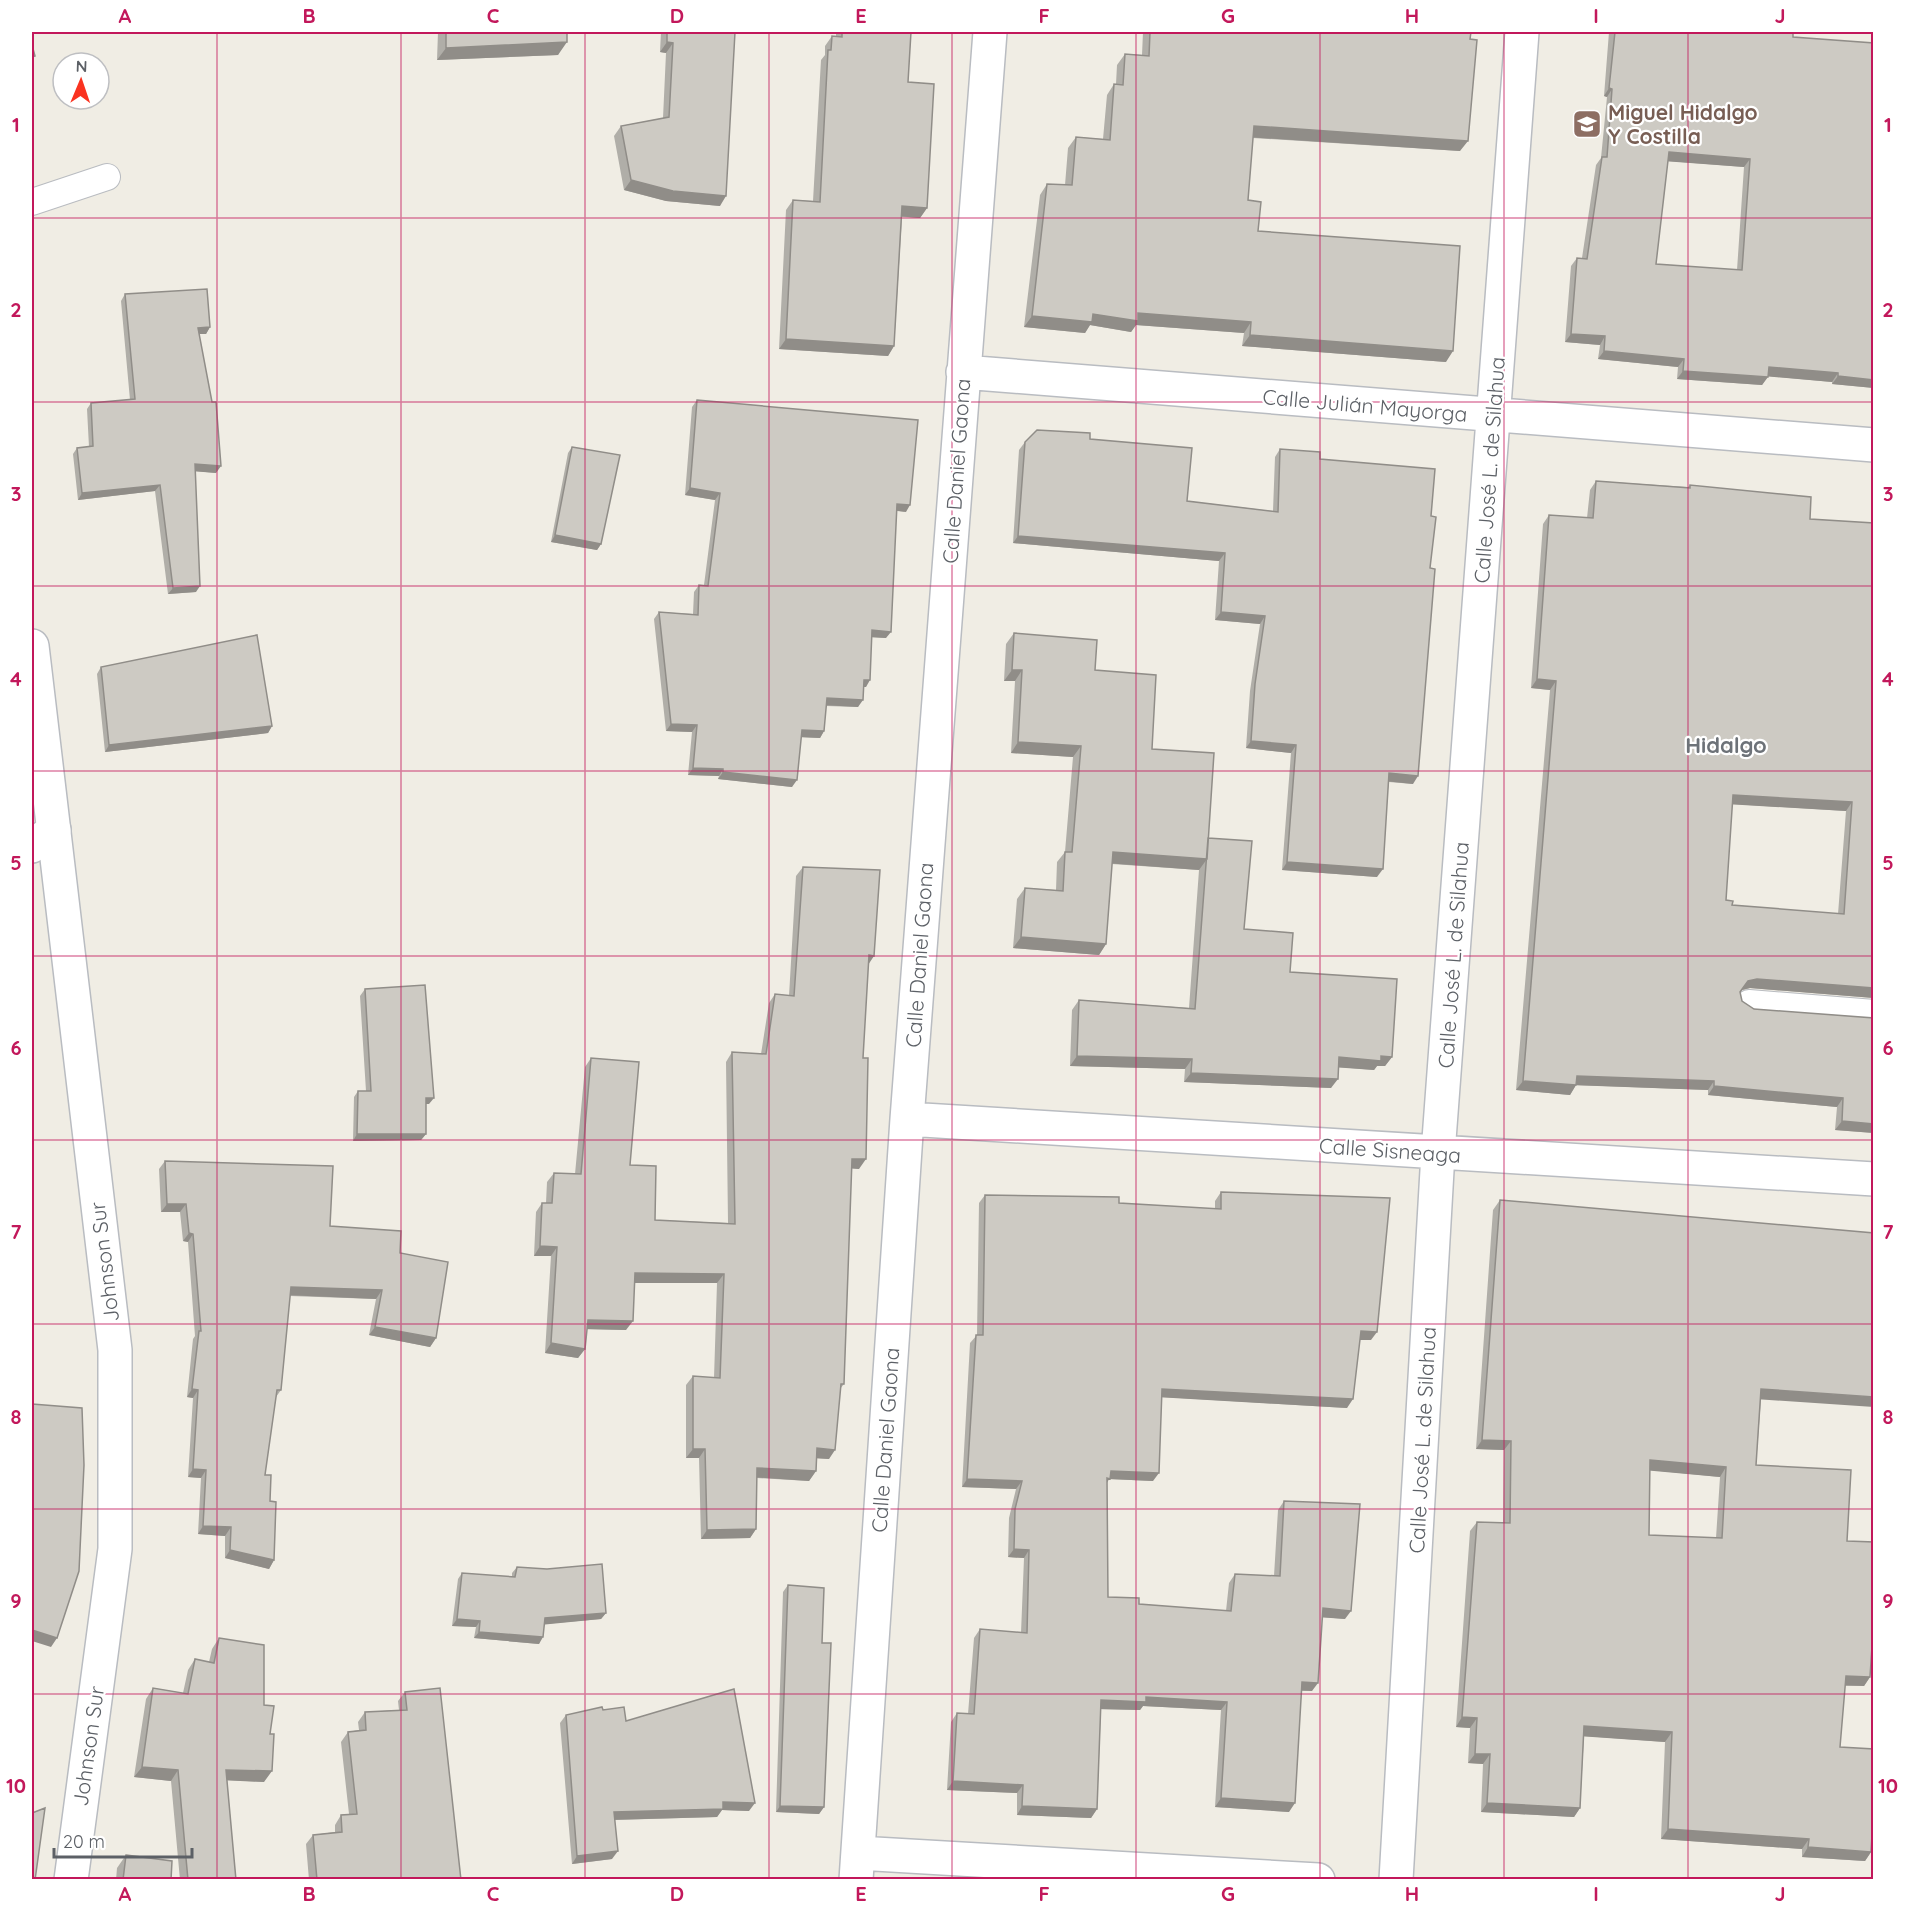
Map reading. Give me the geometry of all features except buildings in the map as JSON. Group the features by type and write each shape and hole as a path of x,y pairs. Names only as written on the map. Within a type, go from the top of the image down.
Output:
{"street":[{"name":"Calle Daniel Gaona","path":"857,1866 907,1119 990,32"},
{"name":"Calle José L. de Silahua","path":"1396,1880 1438,1153 1522,32"},
{"name":"Calle Julián Mayorga","path":"963,372 1874,445"},
{"name":"Johnson Sur","path":"32,646 43,838 115,1350 115,1549 71,1880"},
{"name":"Calle Sisneaga","path":"907,1119 1874,1179"},
{"path":"857,1866 1318,1880"}],"lane":[{"path":"32,202 107,177"},
{"path":"1749,1004 1874,1013"}],"place":[{"name":"Miguel Hidalgo Y Costilla","path":"1587,124"}],"district":[{"name":"Hidalgo","path":"1726,745"}]}
